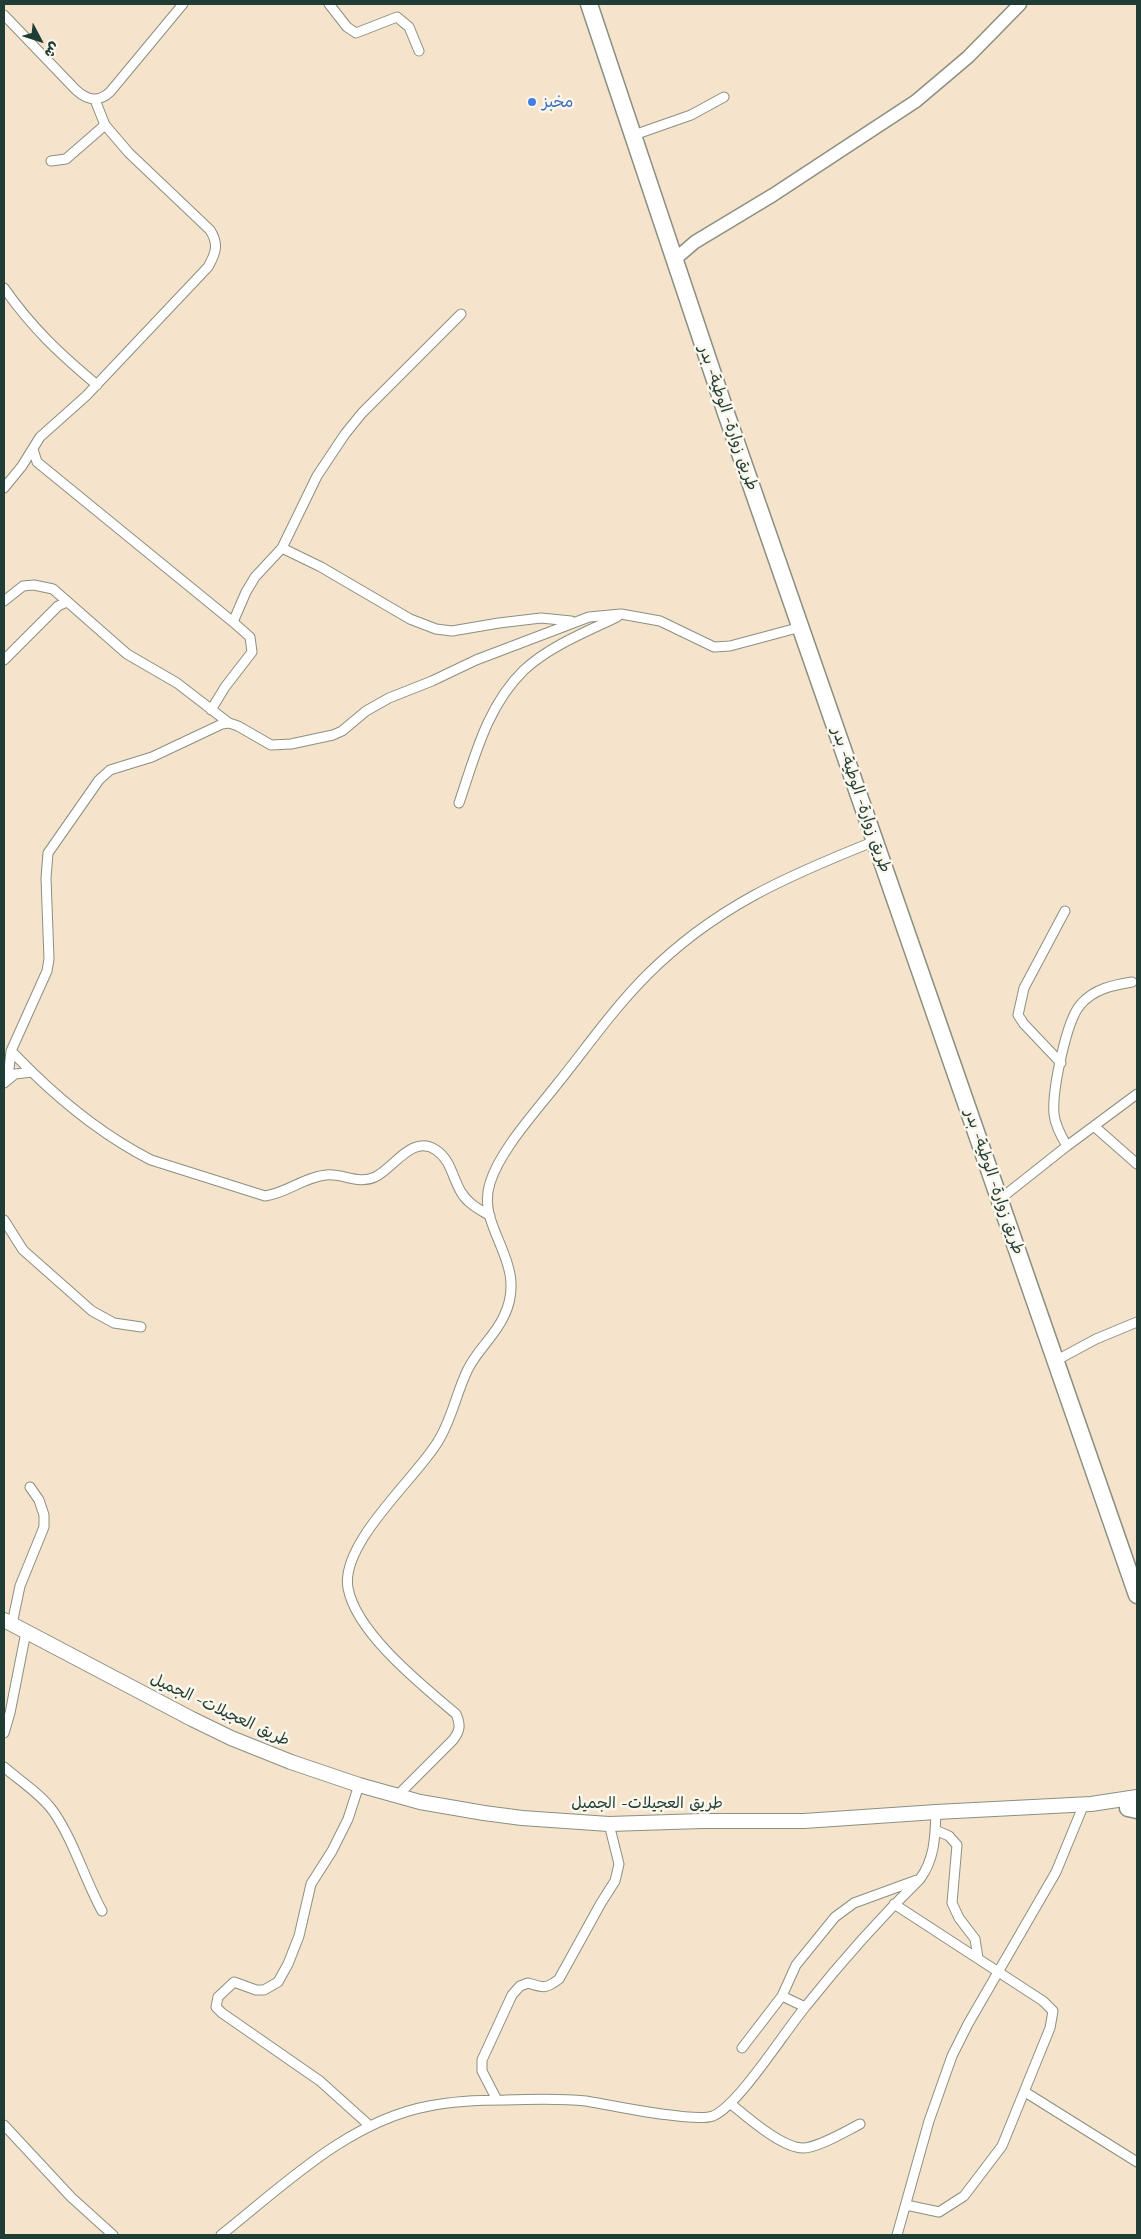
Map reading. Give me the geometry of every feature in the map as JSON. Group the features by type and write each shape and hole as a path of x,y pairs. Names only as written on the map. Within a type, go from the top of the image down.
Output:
{"highway":[{"name":"طريق زوارة- الوطية- بدر","path":"589,4 674,260 800,627 1057,1360 1137,1595"}],"main road":[{"name":"طريق العجيلات- الجميل","path":"8,1622 230,1738 291,1762 359,1785 420,1802 522,1818 608,1824 692,1821 804,1821 1088,1804 1135,1806"}],"street":[{"path":"4,15 76,90 83,96 95,100 104,98 110,92 183,4"},
{"path":"330,4 347,27 356,33 393,17 401,19 408,27 419,51"},
{"path":"674,260 695,242 774,195 916,101 968,57 1020,4"},
{"path":"634,135 691,115 724,97"},
{"path":"4,488 22,466 40,437 97,385 208,267 215,255 216,245 210,230 129,153 105,125 95,100"},
{"path":"51,160 66,158 105,125"},
{"path":"4,288 33,328 97,385"},
{"path":"233,622 255,577 282,548 317,476 345,434 362,413 461,314"},
{"path":"33,449 37,462 233,622 250,638 252,652 225,687 211,710"},
{"path":"22,466 37,462"},
{"path":"282,548 321,567 410,619 436,629 452,631 541,618 574,621"},
{"path":"4,601 16,590 34,585 53,589 127,654 177,683 229,723 238,726 271,745 291,744 333,735 342,731 379,703 476,660 574,621 589,617 621,614 660,621 714,647 737,644 800,627"},
{"path":"4,660 58,606 67,602"},
{"path":"460,803 482,736 494,709 509,687 525,669 544,655 565,642 621,614"},
{"path":"6,1081 11,1051 47,971 49,958 46,861 54,843 99,780 110,770 152,757 211,728 229,723"},
{"path":"397,1796 454,1740 459,1732 458,1720 456,1714 391,1658 373,1635 355,1605 348,1588 348,1575 355,1553 368,1529 424,1463 441,1438 451,1418 470,1365 499,1327 506,1313 512,1291 512,1279 487,1205 489,1186 493,1174 514,1140 585,1049 645,977 686,940 750,897 793,874 875,841"},
{"path":"1061,1063 1018,1016 1024,988 1064,911"},
{"path":"1067,1146 1060,1133 1054,1114 1067,1031 1079,1005 1099,990 1132,982"},
{"path":"11,1051 71,1106 151,1160 265,1196 275,1195 315,1177 326,1175 343,1176 354,1180 374,1178 412,1148 424,1145 431,1147 444,1156 465,1198 490,1216"},
{"path":"6,1081 22,1072 32,1072"},
{"path":"1000,1199 1137,1094"},
{"path":"1095,1126 1137,1164"},
{"path":"4,1220 17,1242 29,1256 92,1311 114,1323 142,1327"},
{"path":"1057,1360 1096,1339 1137,1322"},
{"path":"8,1622 20,1586 44,1527 44,1515 39,1500 30,1487"},
{"path":"4,1733 10,1713 26,1632"},
{"path":"4,1767 52,1809 63,1827 88,1885 102,1911"},
{"path":"359,1785 344,1827 332,1851 311,1884 299,1936 288,1964 278,1982 264,1990 256,1990 234,1982 218,1997 216,2007 320,2081 370,2126"},
{"path":"897,2235 940,2085 968,2024 1056,1872 1088,1804"},
{"path":"221,2235 313,2162 370,2126 388,2118 428,2106 498,2100 568,2099 637,2110 707,2117 719,2113 730,2104 805,2007 894,1904 920,1879 931,1860 936,1812"},
{"path":"498,2100 482,2071 482,2060 512,1995 520,1986 528,1983 550,1987 559,1979 615,1881 620,1864 608,1824"},
{"path":"935,1830 949,1836 957,1845 952,1903 959,1918 975,1939 978,1958"},
{"path":"742,2048 782,1996 796,1965 835,1917 854,1903 920,1879"},
{"path":"894,1904 1044,2001 1052,2012 1050,2028 1002,2146 964,2196 939,2212 906,2205"},
{"path":"782,1996 805,2007"},
{"path":"1025,2092 1137,2162"},
{"path":"730,2104 788,2144 803,2148 860,2124"},
{"path":"4,2125 71,2196 113,2235"}],"place":[{"name":"مخبز","path":"532,102"}]}
